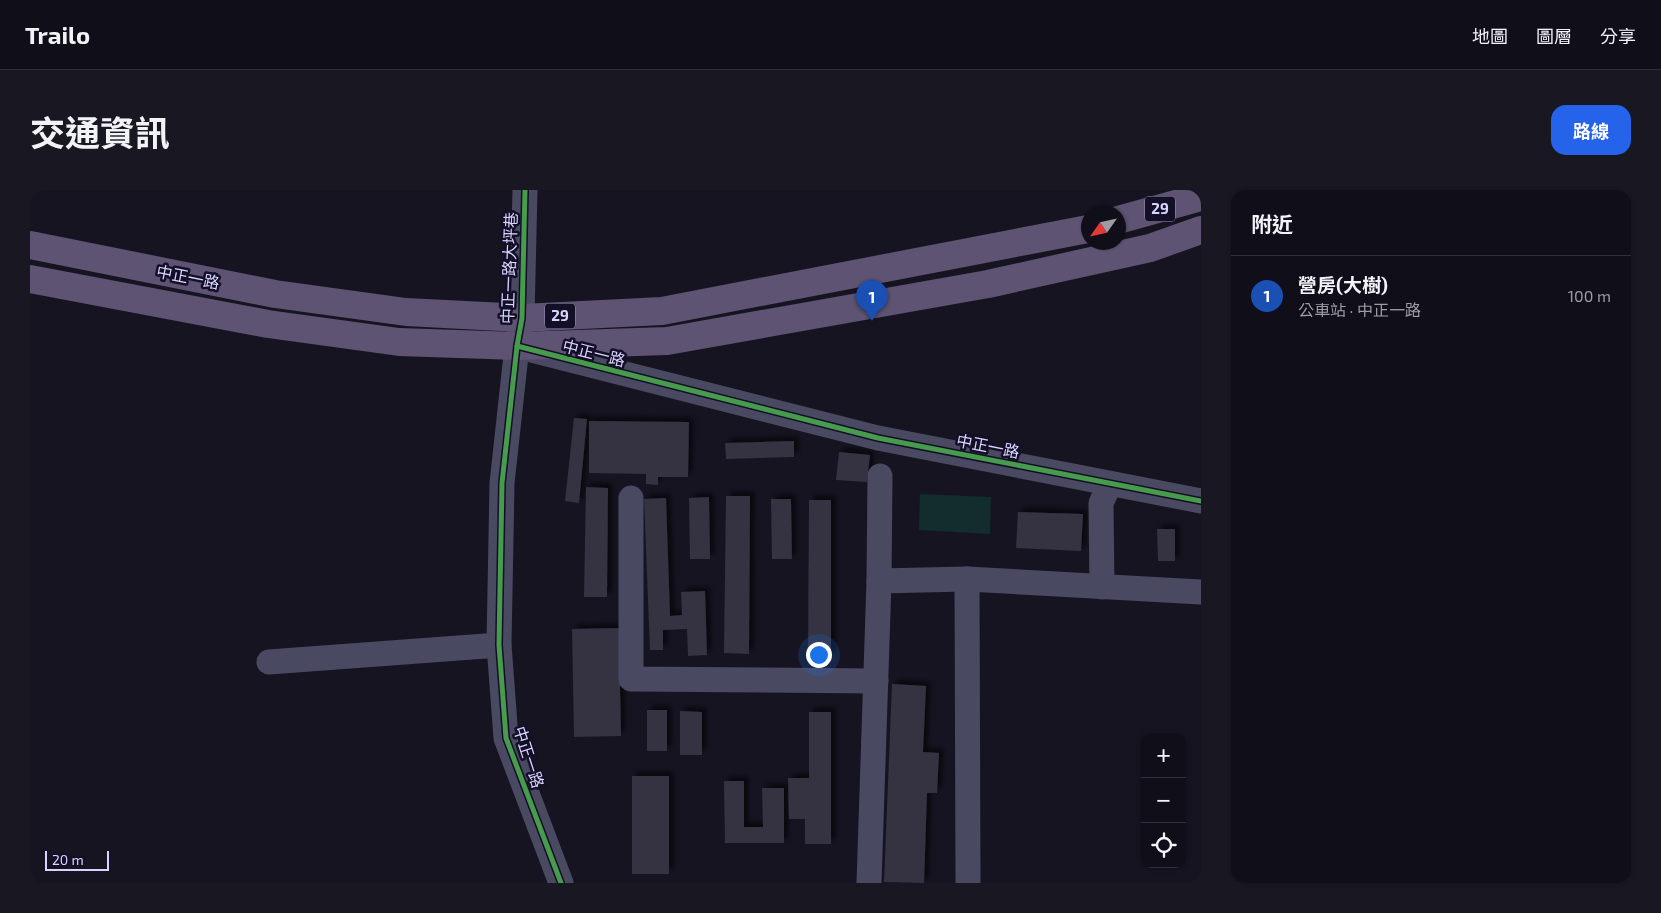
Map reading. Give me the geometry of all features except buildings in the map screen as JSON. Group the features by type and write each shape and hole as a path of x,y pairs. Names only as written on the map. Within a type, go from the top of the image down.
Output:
{"main road":[{"name":"29","path":"1126,218 1201,197"},
{"name":"中正一路","path":"30,245 284,296 406,312 522,318 662,311 1081,230"},
{"name":"中正一路","path":"30,279 268,324 400,342 517,346 676,339 988,284 1150,248 1201,230"}],"street":[{"name":"中正一路大坪巷","path":"517,346 522,318 525,190"},
{"name":"中正一路","path":"561,883 506,738 499,646 502,483 517,346 878,438 1201,501"},
{"path":"869,883 879,581 880,476"},
{"path":"1102,587 1101,503 1110,484"},
{"path":"631,498 632,679 876,681"},
{"path":"879,581 967,579 1201,592"},
{"path":"967,579 968,883"},
{"path":"269,662 499,646"}],"green space":[{"path":"920,494 991,497 990,534 919,530"}],"cycle path":[{"path":"525,190 522,318 517,346 502,483 499,645 506,738 561,883"},
{"path":"517,346 878,438 1201,501"}],"place":[{"name":"營房(大樹)","path":"872,321"}]}
